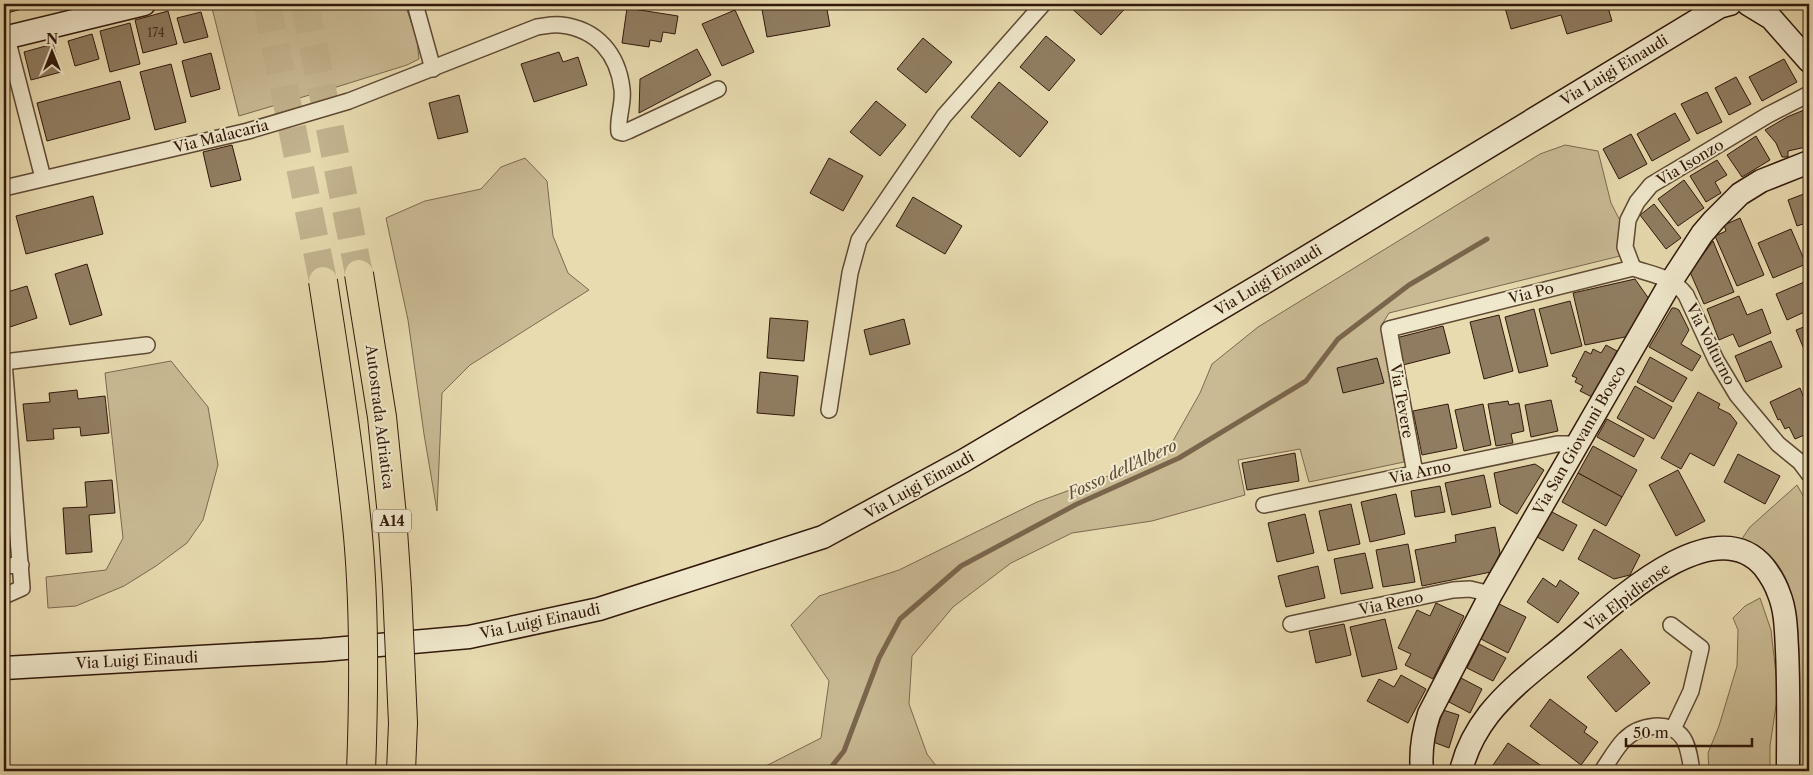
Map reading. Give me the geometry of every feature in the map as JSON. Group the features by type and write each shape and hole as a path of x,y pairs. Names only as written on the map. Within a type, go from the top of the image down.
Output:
{"highway":[{"name":"Autostrada Adriatica","path":"359,274 382,417 392,516 403,723 401,771"},
{"name":"A14","path":"322,281 344,422 358,538 363,635 362,771"}],"street":[{"path":"43,178 5,38 144,4"},
{"path":"415,4 433,69"},
{"path":"829,410 850,273 859,240 944,116 1043,4"},
{"name":"Via Luigi Einaudi","path":"4,668 323,650 469,637 599,610 824,537 963,461 1268,281 1719,7 1730,4"},
{"path":"1748,4 1772,18 1809,61"},
{"name":"Via Malacaria","path":"4,188 248,130 349,100 538,27 559,24 585,30 603,44 616,61 622,89 622,107 618,132 628,131 718,89"},
{"name":"Via Isonzo","path":"1633,268 1625,247 1628,220 1637,202 1651,185 1768,115 1809,94"},
{"name":"Via San Giovanni Bosco","path":"1422,771 1421,750 1429,714 1491,594 1672,280 1714,220 1740,194 1761,181 1809,162"},
{"path":"1633,268 1672,280"},
{"name":"Via Po","path":"1389,329 1633,268"},
{"name":"Via Volturno","path":"1672,280 1686,296 1716,360 1737,395 1778,444 1800,462 1809,474"},
{"name":"Via Tevere","path":"1389,329 1415,473"},
{"path":"4,596 22,588 21,565 8,468 4,362 147,345"},
{"name":"Via Arno","path":"1264,505 1557,444 1577,444"},
{"name":"Via Elpidiense","path":"1461,771 1470,742 1490,713 1507,694 1620,598 1670,564 1688,556 1703,551 1728,550 1738,551 1754,558 1764,567 1779,594 1786,632 1788,667 1788,771"},
{"path":"4,566 21,565"},
{"name":"Via Reno","path":"1291,624 1453,590 1470,589 1491,594"},
{"path":"1671,625 1701,648 1691,691 1673,729"},
{"path":"1602,771 1625,739 1643,728 1662,726 1673,729 1682,736 1687,745 1692,771"}],"shaded area":[{"path":"211,4 405,4 417,40 419,59 407,65 239,116"},
{"path":"1565,145 1598,151 1611,203 1636,252 1389,313 1381,326 1404,462 1309,482 1300,449 1238,460 1245,495 1152,521 1072,533 1011,563 953,607 912,656 909,704 927,754 940,771 756,771 821,738 829,681 791,625 819,596 899,570 1037,502 1106,477 1169,448 1200,393 1212,364 1258,327 1540,154"},
{"path":"525,158 547,181 553,236 568,273 589,290 470,365 442,393 437,511 408,320 386,218 425,201 481,189 501,167"},
{"path":"171,361 208,407 218,465 203,520 187,543 156,566 124,586 76,606 48,608 46,577 106,570 123,538 105,373"},
{"path":"1797,485 1809,506 1809,771 1799,771 1799,649 1794,603 1787,582 1777,563 1762,549 1741,540 1750,527"},
{"path":"1760,598 1771,630 1778,692 1770,746 1770,771 1709,771 1708,753 1719,726 1737,666 1738,630 1733,618 1745,606"}],"building":[{"path":"4,4 39,4 4,14"},
{"path":"761,4 826,4 830,26 767,37"},
{"path":"1129,4 1101,35 1068,5"},
{"path":"1504,4 1607,4 1612,21 1567,34 1561,15 1511,29"},
{"path":"627,8 678,16 675,34 663,32 661,42 650,40 649,47 622,43"},
{"path":"735,10 754,52 722,66 702,24"},
{"path":"168,11 177,44 143,53 135,20"},
{"path":"201,12 208,37 184,43 177,18"},
{"path":"130,23 140,64 110,72 100,31"},
{"path":"92,34 99,59 75,66 68,41"},
{"path":"1046,36 1075,60 1049,91 1020,67"},
{"path":"923,38 952,62 926,93 897,69"},
{"path":"53,44 61,72 31,80 24,52"},
{"path":"697,49 711,75 639,113 640,79"},
{"path":"559,52 563,62 578,57 587,85 534,102 521,64"},
{"path":"211,53 220,89 191,97 182,61"},
{"path":"1784,59 1797,82 1762,101 1749,77"},
{"path":"171,64 186,122 155,130 140,72"},
{"path":"1736,77 1751,104 1729,115 1715,88"},
{"path":"120,81 130,119 47,141 37,103"},
{"path":"999,82 1048,122 1020,157 971,117"},
{"path":"1707,92 1722,122 1697,134 1681,104"},
{"path":"459,95 468,132 438,139 429,103"},
{"path":"876,101 906,125 880,156 850,132"},
{"path":"1804,110 1805,125 1809,128 1809,142 1806,147 1788,151 1788,157 1782,157 1776,143 1765,130 1787,117"},
{"path":"1675,113 1690,140 1652,161 1637,134"},
{"path":"1631,134 1647,164 1619,179 1603,149"},
{"path":"1756,136 1770,160 1742,177 1727,155"},
{"path":"232,145 241,180 211,187 203,152"},
{"path":"829,158 863,176 843,211 810,193"},
{"path":"1717,160 1727,175 1715,182 1721,193 1706,202 1690,176"},
{"path":"1684,180 1704,208 1678,226 1658,199"},
{"path":"1809,192 1809,222 1797,226 1788,200"},
{"path":"93,196 103,234 26,254 16,216"},
{"path":"913,197 962,226 945,254 896,226"},
{"path":"1654,204 1681,238 1666,249 1640,215"},
{"path":"1740,218 1764,275 1737,286 1715,236 1726,231 1724,225"},
{"path":"1791,229 1806,264 1773,278 1758,243"},
{"path":"1713,241 1734,292 1704,304 1690,272"},
{"path":"87,264 102,315 70,325 55,274"},
{"path":"1635,279 1649,299 1630,336 1585,345 1573,293"},
{"path":"1809,280 1809,310 1787,320 1776,294"},
{"path":"27,286 37,318 4,329 4,293"},
{"path":"1739,296 1747,315 1762,309 1771,333 1739,347 1733,334 1719,340 1707,309"},
{"path":"1570,301 1582,346 1551,354 1539,309"},
{"path":"1672,308 1679,310 1689,330 1681,344 1701,356 1692,371 1649,347"},
{"path":"1534,309 1548,366 1519,373 1505,317"},
{"path":"1499,315 1513,371 1484,379 1470,322"},
{"path":"770,318 808,321 804,361 767,358"},
{"path":"904,319 910,344 870,355 864,330"},
{"path":"1809,325 1809,358 1808,359 1796,330"},
{"path":"1443,326 1450,353 1403,365 1396,338"},
{"path":"1771,341 1782,367 1746,382 1735,356"},
{"path":"1606,345 1617,351 1592,397 1580,391 1583,386 1575,382 1577,378 1572,376 1585,351 1591,354 1593,349 1601,353"},
{"path":"1650,357 1687,378 1673,402 1637,382"},
{"path":"1377,358 1384,383 1343,393 1337,368"},
{"path":"760,372 798,376 794,416 757,413"},
{"path":"1635,386 1672,407 1654,439 1617,418"},
{"path":"1800,388 1806,403 1809,402 1809,433 1795,439 1789,427 1785,429 1780,419 1778,420 1770,402"},
{"path":"77,390 78,399 105,396 109,433 81,436 80,427 53,429 54,439 27,441 23,404 50,402 49,393"},
{"path":"1698,392 1720,404 1718,408 1730,414 1737,423 1714,466 1690,453 1681,469 1661,458"},
{"path":"1551,400 1558,431 1531,437 1525,405"},
{"path":"1508,401 1509,405 1519,403 1524,431 1511,434 1513,443 1496,446 1488,404"},
{"path":"1448,404 1457,448 1422,455 1413,411"},
{"path":"1483,404 1491,445 1464,451 1455,410"},
{"path":"1607,419 1644,439 1634,457 1597,437"},
{"path":"1593,446 1637,470 1622,497 1578,473"},
{"path":"1295,453 1299,481 1247,490 1242,463"},
{"path":"1738,454 1780,476 1765,504 1724,482"},
{"path":"1535,464 1544,470 1517,514 1500,504 1494,473"},
{"path":"1678,470 1705,521 1676,536 1649,485"},
{"path":"1578,473 1622,497 1606,526 1562,502"},
{"path":"1484,475 1491,507 1452,515 1445,483"},
{"path":"112,480 115,513 89,515 92,552 66,554 63,508 87,507 85,482"},
{"path":"1440,486 1445,512 1415,517 1411,491"},
{"path":"1396,494 1405,534 1370,542 1361,502"},
{"path":"1351,504 1360,544 1328,551 1319,511"},
{"path":"1550,511 1577,525 1563,551 1537,537"},
{"path":"1305,514 1314,553 1277,562 1268,523"},
{"path":"1495,527 1500,553 1491,572 1422,586 1415,550 1456,542 1455,535"},
{"path":"1594,529 1640,555 1630,575 1614,579 1578,559"},
{"path":"1408,544 1415,582 1383,587 1376,550"},
{"path":"1365,553 1373,588 1341,594 1334,559"},
{"path":"1318,566 1325,598 1286,607 1278,576"},
{"path":"1543,578 1556,587 1560,580 1579,593 1558,623 1527,602"},
{"path":"1436,603 1464,616 1433,679 1405,665 1411,654 1398,648 1417,610 1430,616"},
{"path":"1499,604 1526,617 1508,653 1481,639"},
{"path":"1385,619 1397,669 1362,677 1350,627"},
{"path":"1344,624 1351,655 1316,663 1309,631"},
{"path":"1479,644 1506,658 1493,681 1467,668"},
{"path":"1621,649 1650,683 1616,712 1587,677"},
{"path":"1401,675 1426,689 1408,723 1367,701 1379,679 1394,687"},
{"path":"1461,678 1482,689 1470,713 1449,702"},
{"path":"1550,699 1587,727 1584,732 1598,742 1581,765 1530,726"},
{"path":"1443,710 1459,715 1449,748 1433,742"},
{"path":"1508,743 1549,771 1489,771"}],"waterway":[{"name":"Fosso dell'Albero","path":"828,771 844,751 879,658 900,619 961,566 1077,504 1179,458 1306,381 1338,339 1409,285 1487,239"}],"tunnel":[{"path":"267,4 323,281"},
{"path":"305,4 359,274"}]}
